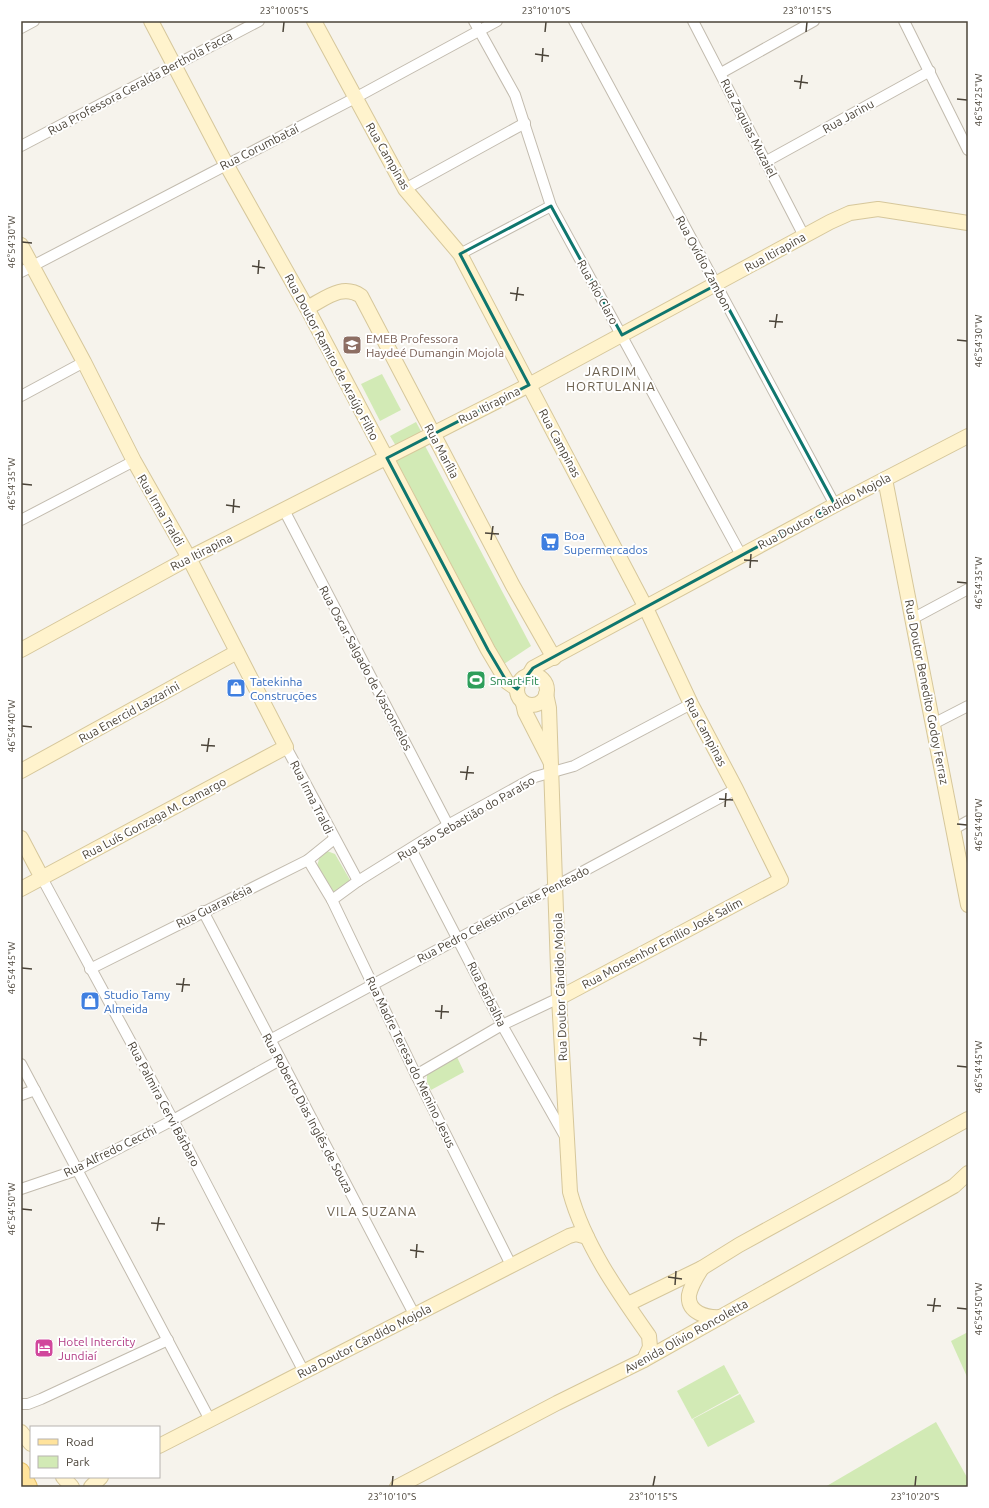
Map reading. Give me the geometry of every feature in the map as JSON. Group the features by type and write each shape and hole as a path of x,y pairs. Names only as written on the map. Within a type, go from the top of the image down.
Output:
{"street":[{"path":"21,28 34,21"},
{"name":"Rua Doutor Ramiro de Araújo Filho","path":"151,21 226,164 307,308 488,650 507,682 517,689"},
{"name":"Rua Professora Geralda Berthola Facca","path":"21,146 259,21"},
{"name":"Rua Campinas","path":"314,21 405,189 460,254 645,606 691,704 736,789 781,880"},
{"name":"Rua Río Claro","path":"474,21 514,95 525,123 551,206 741,555"},
{"name":"Rua Corumbataí","path":"26,269 355,98 497,21"},
{"name":"Rua Ovídio Zambon","path":"574,21 835,505"},
{"name":"Rua Zaquias Muzaiel","path":"693,21 804,236"},
{"path":"721,73 814,21"},
{"path":"904,21 968,150"},
{"name":"Rua Jarinu","path":"765,162 930,71"},
{"path":"405,189 525,123"},
{"path":"460,254 551,206"},
{"name":"Rua Itirapina","path":"21,650 189,558 529,385 804,236 850,213 878,210 968,223"},
{"name":"Rua Irma Traldi","path":"21,245 26,269 84,362 134,461 189,558 286,748 358,881"},
{"name":"Rua Marília","path":"307,308 343,290 354,291 361,296 513,586 554,658"},
{"path":"21,396 84,362"},
{"name":"Rua Doutor Cândido Mojola","path":"552,768 525,712 524,703 518,697 517,689 519,683 523,678 529,675 533,668 554,658 645,606 835,505 966,440"},
{"path":"21,520 134,461"},
{"name":"Rua Doutor Benedito Godoy Ferraz","path":"885,479 968,905"},
{"name":"Rua Oscar Salgado de Vasconcelos","path":"284,510 448,825"},
{"path":"912,619 968,588"},
{"name":"Rua Enercid Lazzarini","path":"21,771 237,652"},
{"name":"Rua Doutor Cândido Mojola","path":"554,658 546,690 549,708 552,768 559,998 566,1138 570,1192 575,1209 588,1237"},
{"path":"524,703 532,705 537,704 544,698 546,690 538,676 529,675"},
{"name":"Rua São Sebastião do Paraíso","path":"332,900 358,881 448,825 552,768 574,766 691,704"},
{"path":"933,724 968,706"},
{"name":"Rua Luís Gonzaga M. Camargo","path":"21,889 286,748"},
{"name":"Rua Pedro Celestino Leite Penteado","path":"270,1040 458,937 556,887 736,789"},
{"path":"954,829 968,821"},
{"name":"Rua Palmira Cervi Bárbaro","path":"21,838 173,1120 304,1372"},
{"name":"Rua Guaranésia","path":"90,968 308,860 334,839"},
{"name":"Rua Barbalha","path":"411,848 502,1025 566,1138"},
{"name":"Rua Madre Teresa do Menino Jesus","path":"308,860 332,900 416,1075 511,1265"},
{"name":"Rua Monsenhor Emílio José Salim","path":"416,1075 502,1025 559,998 781,880"},
{"name":"Rua Roberto Dias Inglês de Souza","path":"203,911 414,1314"},
{"name":"Rua Alfredo Cecchi","path":"21,1189 78,1170 173,1120 280,1060"},
{"path":"21,1064 210,1420"},
{"path":"21,1096 35,1090"},
{"path":"628,1304 702,1268 968,1119"},
{"name":"Avenida Olívio Roncoletta","path":"397,1487 557,1403 644,1360 954,1186 968,1174"},
{"name":"Rua Doutor Cândido Mojola","path":"569,1236 573,1229 575,1209"},
{"name":"Rua Doutor Cândido Mojola","path":"160,1445 414,1314 569,1236 576,1234 588,1237"},
{"path":"588,1237 609,1277 649,1336 650,1347 644,1360"},
{"path":"702,1268 692,1284 689,1300 693,1308 700,1314 709,1318 721,1317"},
{"path":"21,1404 28,1404 41,1399 168,1340"},
{"path":"21,1432 30,1443"},
{"path":"64,1478 72,1487"},
{"path":"91,1487 100,1478"}],"highlighted area":[{"path":"551,206 622,335 716,285 835,505 533,668 517,689 507,682 488,650 387,458 529,385 460,254"}],"green space":[{"path":"382,374 401,410 380,421 361,384"},
{"path":"416,422 422,433 396,446 390,436"},
{"path":"423,442 531,646 504,664 396,460"},
{"path":"327,851 335,854 350,880 347,886 341,891 332,892 317,866 320,856"},
{"path":"457,1057 464,1072 431,1090 427,1082 427,1073"},
{"path":"968,1332 968,1379 951,1341"},
{"path":"724,1365 739,1393 692,1419 677,1391"},
{"path":"740,1394 755,1422 708,1447 693,1419"},
{"path":"936,1422 968,1479 968,1487 825,1487"}],"place":[{"name":"EMEB Professora Haydeé Dumangin Mojola","path":"352,345"},
{"name":"Boa Supermercados","path":"550,542"},
{"name":"Smart Fit","path":"476,680"},
{"name":"Tatekinha Construções","path":"236,688"},
{"name":"Studio Tamy Almeida","path":"90,1001"},
{"name":"Hotel Intercity Jundiaí","path":"44,1348"}],"district":[{"name":"JARDIM HORTULANIA","path":"611,378"},
{"name":"VILA SUZANA","path":"372,1211"}]}
